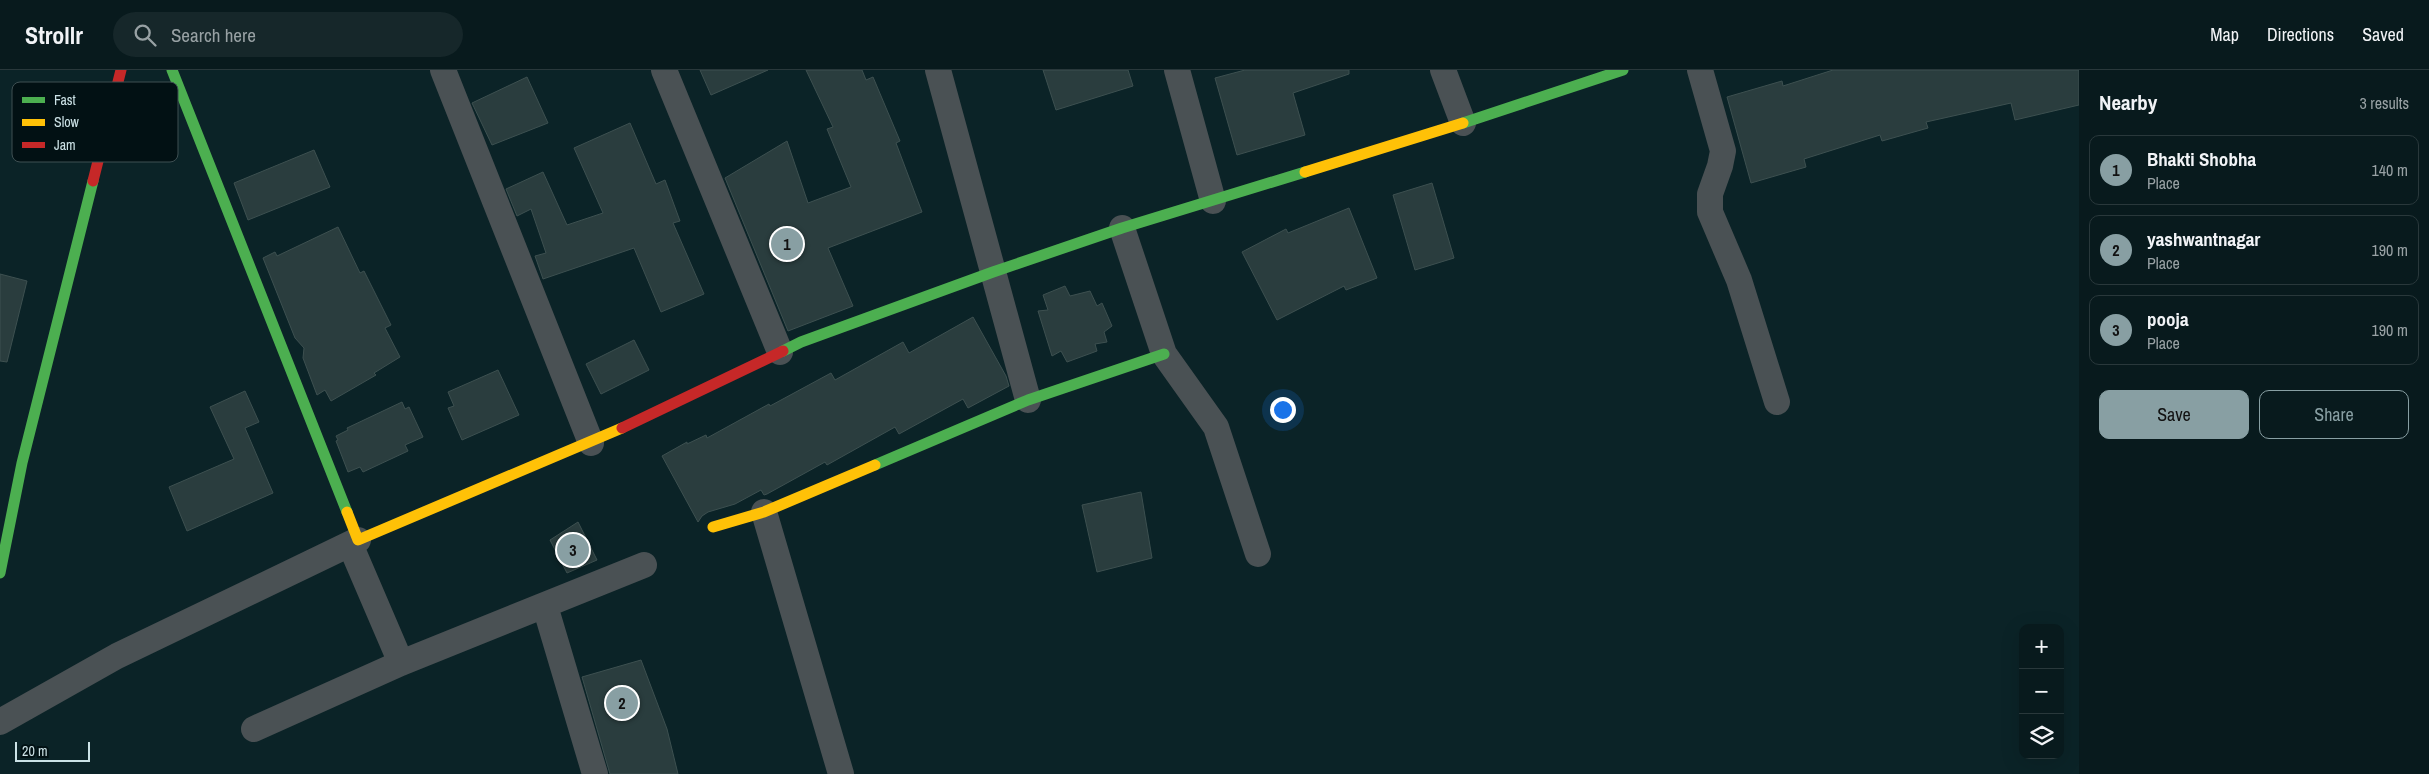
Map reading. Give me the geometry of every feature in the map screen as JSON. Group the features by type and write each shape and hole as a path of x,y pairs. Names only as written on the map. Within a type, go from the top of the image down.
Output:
{"street":[{"path":"172,70 177,82"},
{"path":"443,70 591,442"},
{"path":"664,70 780,352"},
{"path":"938,70 1028,400"},
{"path":"1177,70 1213,201"},
{"path":"1443,70 1463,123"},
{"path":"0,722 117,656 354,542 591,442 800,342 993,272 1122,228 1463,123 1622,70"},
{"path":"1700,70 1723,151 1710,194 1710,212 1739,280 1777,402"},
{"path":"178,86 401,663"},
{"path":"0,573 22,463 98,162"},
{"path":"1122,228 1164,354 1216,427 1258,554"},
{"path":"713,526 764,512 1028,400 1164,354"},
{"path":"764,512 841,774"},
{"path":"254,729 401,663 644,565"},
{"path":"545,606 595,774"}],"building":[{"path":"700,70 768,70 711,95"},
{"path":"806,70 862,70 866,80 873,77 900,141 896,143 922,212 828,248 853,306 788,331 725,178 787,141 808,203 851,187 827,129 833,127"},
{"path":"1043,70 1128,70 1133,86 1056,110"},
{"path":"1245,70 1349,70 1349,74 1293,93 1305,135 1237,155 1215,78"},
{"path":"1833,70 2079,70 2079,105 2015,120 2011,103 1926,122 1928,128 1882,141 1880,135 1804,159 1806,167 1751,183 1727,97 1782,81 1783,86"},
{"path":"527,77 548,123 492,145 472,103"},
{"path":"630,123 656,184 665,180 680,221 673,223 704,294 661,312 634,248 543,279 535,256 546,253 531,209 517,216 506,189 543,172 567,225 603,213 574,148"},
{"path":"314,150 330,187 248,220 234,183"},
{"path":"1432,183 1454,258 1415,270 1393,195"},
{"path":"1349,208 1377,278 1346,290 1344,286 1277,320 1242,252 1286,229 1288,233"},
{"path":"338,227 360,273 364,271 391,325 385,328 400,357 374,373 376,375 331,401 325,390 317,395 303,358 304,348 295,338 263,258 275,252 277,256"},
{"path":"0,274 27,281 7,362 0,361"},
{"path":"1065,286 1070,296 1090,291 1097,306 1102,303 1112,326 1104,332 1107,342 1095,344 1097,351 1067,362 1061,351 1052,356 1038,311 1048,310 1043,295"},
{"path":"973,317 1006,376 1009,386 968,408 963,399 899,434 895,427 827,465 825,462 767,494 764,495 761,490 735,504 708,512 698,522 662,456 687,442 687,444 706,435 707,438 831,373 835,380 903,342 909,353"},
{"path":"634,340 649,370 601,394 586,364"},
{"path":"498,370 519,415 462,440 448,408 454,406 448,392"},
{"path":"245,391 259,422 245,428 273,493 187,531 169,487 234,459 210,407"},
{"path":"402,402 405,409 409,407 423,437 405,445 408,451 363,472 360,467 348,472 336,441 338,440 336,436 348,430 347,428"},
{"path":"1141,492 1152,558 1097,572 1082,505"},
{"path":"578,522 597,560 567,573 550,540"},
{"path":"641,660 667,729 678,774 610,774 582,677"}],"traffic: fast":[{"path":"172,70 177,82"},
{"path":"1463,123 1623,70"},
{"path":"178,85 347,512"},
{"path":"783,351 801,342 993,272 1122,228 1305,172"},
{"path":"0,573 22,463 93,181"},
{"path":"875,465 1028,400 1164,354"}],"traffic: slow":[{"path":"1305,172 1463,123"},
{"path":"347,512 358,540 622,428"},
{"path":"713,527 764,512 875,465"}],"traffic: jam":[{"path":"118,82 121,70"},
{"path":"93,181 98,162"},
{"path":"622,428 783,351"}],"place":[{"name":"Bhakti Shobha","path":"787,244"},
{"name":"pooja","path":"573,550"},
{"name":"yashwantnagar","path":"622,703"}]}
